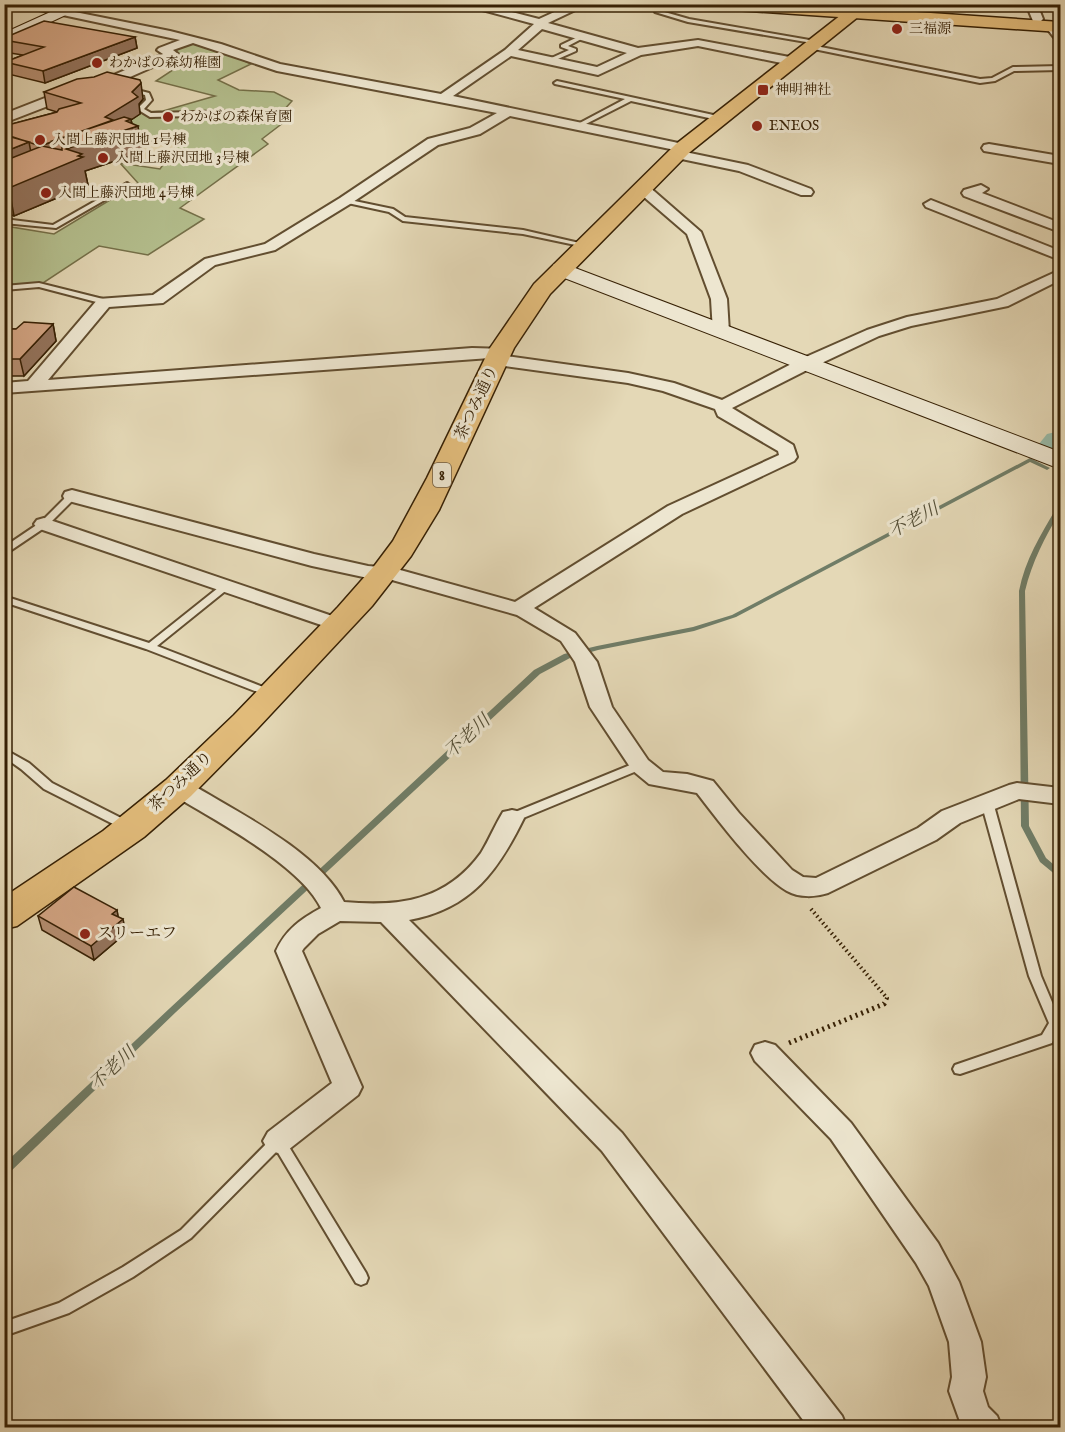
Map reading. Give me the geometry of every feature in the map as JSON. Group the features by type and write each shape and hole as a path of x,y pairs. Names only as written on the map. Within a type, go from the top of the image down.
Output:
{"main road":[{"path":"720,4 860,9"},
{"path":"806,4 1050,23"},
{"name":"茶つみ通り","path":"4,916 131,828 178,787 272,694 386,572 424,512 499,357 527,307 585,245 680,151 718,118 860,9"}],"street":[{"path":"16,4 48,9 82,4"},
{"path":"465,4 638,52"},
{"path":"443,98 508,52 545,20 583,4"},
{"path":"4,39 63,8 192,39 301,72 578,126 680,151 743,168 806,192"},
{"path":"4,119 76,90 108,85 172,54 162,50 192,39"},
{"path":"508,52 597,71 638,52 698,43 806,50"},
{"path":"34,385 104,302 157,300 210,262 270,247 345,201 433,142 475,130 507,112"},
{"path":"989,148 1060,160"},
{"path":"642,188 693,232 719,299 721,332"},
{"path":"981,189 969,192 1060,228"},
{"path":"931,204 1060,256"},
{"path":"562,269 1060,461"},
{"path":"4,388 472,353 628,378 668,387 723,406 806,364 889,327 1002,303 1060,274"},
{"path":"518,609 675,510 788,457 787,449 724,412 723,406"},
{"path":"72,496 312,560 368,572 386,572 518,609 568,637 586,662 602,707 640,765 657,779 687,782 705,787 730,819 783,876 798,886 819,886 927,834 951,817 987,802 1026,793 1060,796"},
{"path":"44,524 337,624"},
{"path":"178,787 312,875 334,900 336,911"},
{"path":"278,1141 348,1087 290,951 293,940 314,923 336,911 389,915 423,909 453,894 484,866 512,818"},
{"path":"389,915 612,1142 830,1428"},
{"path":"765,1053 841,1131 927,1253 943,1282 965,1342 969,1377 966,1391 974,1416 985,1428"}],"lane":[{"path":"669,4 657,11 806,50 980,81 993,80 1013,69 1060,68"},
{"path":"549,61 574,50 563,46 584,36"},
{"path":"557,83 718,118"},
{"path":"125,89 147,94 149,100 140,109 150,116 237,113"},
{"path":"578,126 630,99"},
{"path":"4,221 54,227 127,185"},
{"path":"345,201 391,210 403,219 523,232 585,245"},
{"path":"4,288 39,285 104,302"},
{"path":"4,552 44,524 72,496"},
{"path":"150,647 226,586"},
{"path":"4,599 150,647 272,694"},
{"path":"4,752 48,786 131,828"},
{"path":"512,818 640,765"},
{"path":"960,1069 1047,1039 1055,1023 1035,976 987,802"},
{"path":"4,1329 64,1308 128,1272 186,1234 278,1141 361,1278"}],"path":[{"path":"765,1053 884,1004 887,998 805,901 807,886"}],"green space":[{"path":"183,41 219,49 251,64 218,80 239,90 274,92 292,101 282,112 292,116 262,139 268,144 180,208 204,219 148,255 99,246 43,283 5,285 5,226 54,234 138,183 120,163 160,169 178,144 105,137 127,113 163,111 215,96 156,81 182,64 173,56"}],"building":[{"path":"44,21 135,37 43,71 5,62 44,47 4,40 4,38"},
{"path":"107,72 140,80 141,83 132,92 138,97 105,117 113,120 40,146 4,134 4,126 81,103 44,92 77,79 94,77"},
{"path":"124,117 131,119 126,121 138,126 66,149 82,154 78,156 83,157 9,188 4,186 4,161 42,146 62,150 62,145 52,141"},
{"path":"4,135 29,142 4,152"},
{"path":"24,322 53,324 20,359 4,361 4,329 16,329"},
{"path":"74,887 117,910 112,914 123,919 91,946 38,916"}],"waterway":[{"name":"不老川","path":"4,1171 173,1010 537,672 567,656 694,629 734,616 1030,460 1047,468"},
{"path":"1060,507 1032,557 1022,591 1025,826 1043,860 1060,874"}],"place":[{"name":"三福源","path":"897,29"},
{"name":"わかばの森幼稚園","path":"97,63"},
{"name":"神明神社","path":"763,90"},
{"name":"わかばの森保育園","path":"168,117"},
{"name":"ENEOS","path":"757,126"},
{"name":"入間上藤沢団地 1号棟","path":"40,140"},
{"name":"入間上藤沢団地 3号棟","path":"103,158"},
{"name":"入間上藤沢団地 4号棟","path":"46,193"},
{"name":"スリーエフ","path":"85,934"}]}
